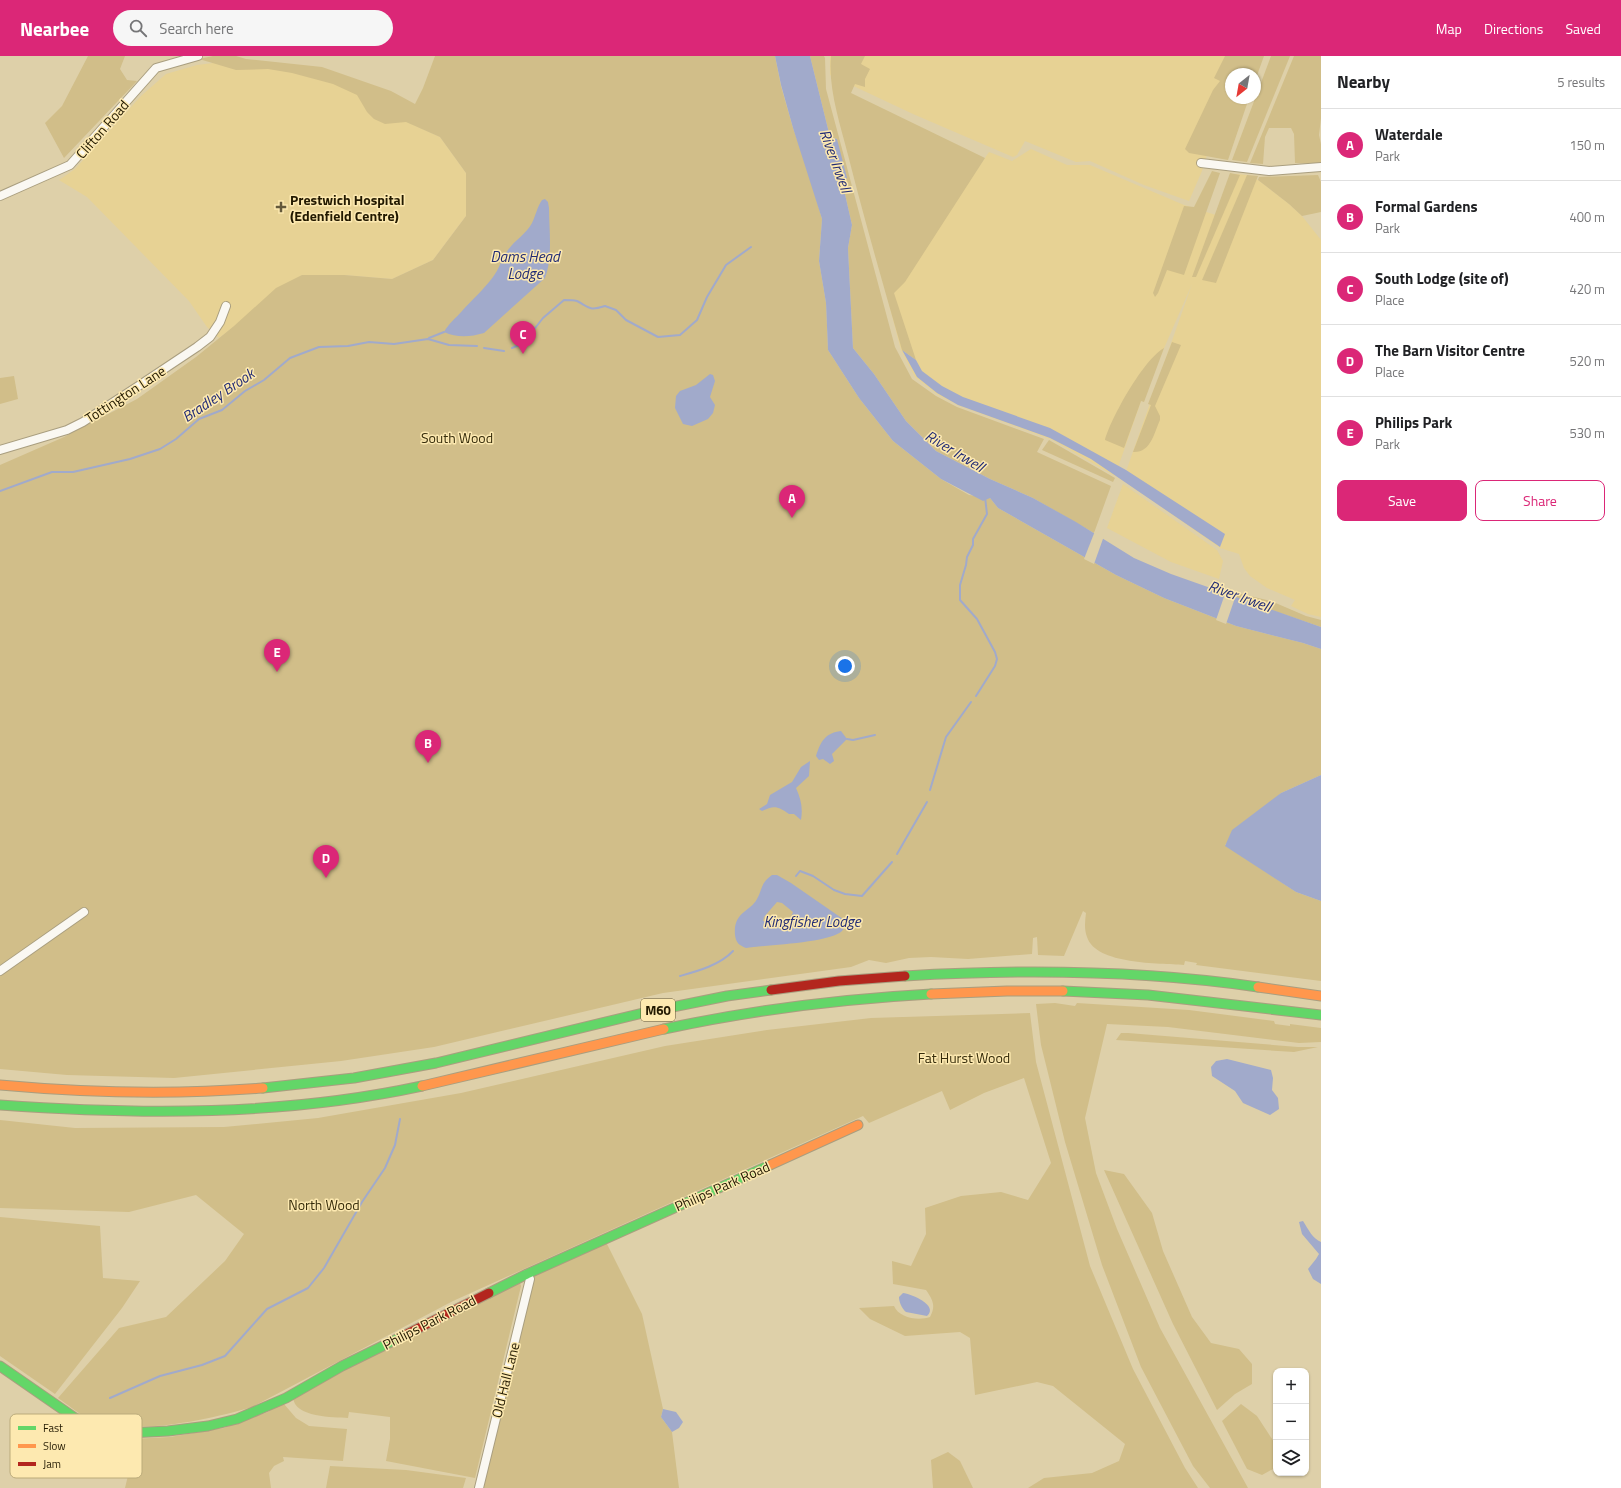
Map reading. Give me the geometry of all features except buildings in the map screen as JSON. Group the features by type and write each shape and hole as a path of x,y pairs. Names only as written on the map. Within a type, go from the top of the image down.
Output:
{"main road":[{"name":"M60","path":"0,1084 74,1091 164,1093 231,1090 326,1081 432,1064 636,1014 722,997 772,989 929,973 1026,971 1146,975 1257,986 1321,996"},
{"name":"M60","path":"0,1105 85,1112 174,1113 235,1110 321,1102 410,1089 649,1032 708,1020 840,1001 909,994 986,991 1104,993 1219,1002 1321,1015"},
{"name":"Philips Park Road","path":"142,1432 208,1426 237,1419 286,1398 342,1366 527,1274 858,1126"},
{"name":"Philips Park Road","path":"0,1366 69,1414"}],"street":[{"name":"Clifton Road","path":"0,196 70,165 156,68 198,56"},
{"path":"1201,163 1269,171 1321,167"},
{"name":"Tottington Lane","path":"0,450 66,430 83,422 140,386 210,337 220,322 226,306"},
{"path":"0,971 84,912"},
{"name":"Old Hall Lane","path":"479,1488 530,1279 527,1274"}],"shaded area":[{"path":"830,56 1237,56 1233,68 1225,68 1225,95 1202,171 1189,201 1144,185 1090,161 1076,162 1025,141 1017,155 1013,157 913,114 830,75"},
{"name":"Prestwich Hospital (Edenfield Centre)","path":"221,62 318,71 407,122 440,137 466,173 466,216 433,260 392,279 344,275 302,275 219,338 207,327 189,301 87,197 59,180 75,169 141,96 166,74 197,65"},
{"path":"1031,149 1067,165 1090,165 1184,205 1219,216 1236,174 1247,175 1258,180 1289,204 1302,216 1321,240 1321,617 1308,614 1291,606 1295,600 1267,588 1250,576 1244,568 1239,554 1220,548 1123,480 1192,284 1141,401 1115,476 1053,440 958,405 937,394 915,377 901,350 888,300 989,152 1012,161"},
{"path":"1123,484 1217,550 1223,561 1219,579 1171,562 1107,528"}],"green space":[{"path":"88,56 125,56 120,69 127,80 137,81 64,158 45,123 62,106"},
{"name":"South Wood","path":"213,56 236,56 246,59 322,67 391,91 415,104 423,88 435,56 775,56 781,86 793,128 807,167 822,219 819,261 826,303 828,350 859,398 893,441 941,479 969,495 990,498 998,508 1116,575 1164,598 1236,626 1321,649 1321,775 1281,793 1225,845 1296,892 1321,901 1321,981 1196,965 1197,963 1185,961 1184,965 1145,963 1115,958 1103,953 1093,946 1086,934 1086,913 1083,911 1064,956 1038,955 1037,937 1033,938 1032,954 968,959 931,957 909,958 886,963 869,960 851,967 663,993 434,1047 341,1061 174,1078 67,1075 0,1069 0,465 64,437 137,399 196,357 234,326 276,288 302,275 344,275 392,279 433,260 466,216 466,173 440,137 406,122 385,124 374,119 367,112 357,95 333,84 292,73 268,69 236,70 199,59"},
{"path":"810,56 824,56 825,58 826,89 895,347 912,379 936,396 957,407 1044,439 1037,452 1111,486 1094,533 1033,498 990,479 936,451 906,421 874,374 853,348 848,248 852,225 842,181 837,139 830,137"},
{"path":"831,56 865,56 861,64 870,69 865,79 865,87 855,84 851,93 985,158 905,282 894,293 916,360 902,350 873,249 835,106 831,81"},
{"path":"1225,56 1264,56 1260,68 1225,68 1225,104 1247,104 1228,160 1189,153 1185,149 1213,90 1220,81 1214,78"},
{"path":"1271,56 1290,56 1247,162 1232,160 1253,104 1261,104 1261,83"},
{"path":"1294,56 1321,56 1321,118 1319,135 1321,144 1321,163 1295,163 1294,134 1291,128 1269,128 1265,137 1263,164 1250,163"},
{"path":"1212,171 1220,173 1184,275 1167,270 1155,297 1153,293 1184,206 1194,207"},
{"path":"1230,173 1240,175 1196,277 1192,277"},
{"path":"1247,175 1258,176 1216,283 1202,280"},
{"path":"1318,175 1321,182 1321,212 1302,216 1258,180 1259,177"},
{"path":"1172,342 1181,345 1155,406 1160,416 1160,420 1154,436 1148,446 1139,451 1133,452 1151,405 1148,404"},
{"path":"1164,348 1144,402 1141,401 1124,448 1105,440 1108,430 1129,390 1147,364"},
{"path":"14,376 18,399 0,404 0,378"},
{"path":"1049,440 1115,478 1113,482 1042,450"},
{"path":"1237,593 1271,601 1306,616 1321,620 1321,627 1237,598"},
{"path":"1055,1003 1075,1006 1077,1003 1189,1010 1274,1021 1275,1024 1290,1026 1290,1024 1321,1028 1321,1042 1299,1043 1168,1027 1107,1024 1085,1118 1096,1173 1117,1229 1160,1328 1248,1488 1210,1488 1193,1466 1141,1367 1102,1265 1065,1142 1041,1045 1036,1004"},
{"path":"1030,1013 1036,1062 1090,1266 1133,1369 1185,1468 1198,1488 1028,1488 1044,1478 1092,1473 1119,1461 1125,1444 1053,1386 1037,1382 975,1395 970,1338 960,1332 905,1336 870,1319 859,1308 894,1306 896,1310 909,1318 920,1319 930,1317 933,1310 933,1303 926,1290 893,1284 892,1261 911,1266 926,1234 925,1208 961,1196 1001,1192 1028,1200 1051,1163 1024,1078 984,1093 950,1110 942,1091 869,1123 863,1116 453,1301 252,1407 193,1421 142,1426 142,1414 81,1414 58,1398 119,1328 166,1317 225,1261 244,1234 196,1195 129,1212 0,1208 0,1120 75,1128 224,1127 318,1118 461,1093 665,1046 767,1030 871,1018"},
{"path":"1121,1033 1298,1047 1318,1047 1294,1052 1116,1040"},
{"path":"1104,1170 1124,1174 1152,1213 1163,1251 1192,1317 1211,1343 1239,1349 1252,1364 1252,1384 1235,1394 1217,1410 1173,1324"},
{"path":"0,1217 100,1226 103,1278 140,1281 122,1308 55,1394 0,1356"},
{"path":"606,1242 642,1314 663,1409 661,1417 672,1432 679,1488 483,1488 534,1273"},
{"path":"515,1283 520,1283 521,1286 475,1478 386,1461 390,1439 390,1417 349,1412 348,1418 316,1415 307,1413 295,1404 293,1397"},
{"path":"284,1404 296,1418 309,1426 347,1429 343,1461 283,1457 284,1461 274,1466 269,1473 271,1488 125,1488 127,1478 142,1478 142,1438 170,1437 224,1428 268,1412 278,1405"},
{"path":"1241,1404 1257,1416 1273,1440 1273,1469 1262,1475 1247,1469 1222,1421"},
{"path":"948,1452 960,1461 973,1488 933,1488 931,1460"},
{"path":"330,1466 406,1470 466,1478 463,1488 326,1488"}],"water":[{"name":"River Irwell","path":"775,56 810,56 830,137 837,139 847,178 842,181 852,225 848,248 853,348 874,374 906,421 936,451 990,479 1033,498 1076,522 1134,558 1171,574 1321,627 1321,649 1236,626 1164,598 1116,575 998,508 990,498 983,501 941,479 893,441 859,398 828,350 826,303 819,261 822,219 793,128 781,85"},
{"name":"Dams Head Lodge","path":"545,199 548,202 549,208 550,243 549,261 545,278 484,333 464,336 444,332 450,323 493,277 508,250 530,227 540,203"},
{"path":"902,350 916,360 922,371 942,386 963,397 1050,428 1126,470 1225,534 1220,547 1091,459 1050,438 958,405 937,393 917,377"},
{"path":"710,374 713,375 715,381 710,397 715,405 713,413 708,419 692,426 683,424 675,408 676,396 680,391 696,385"},
{"path":"841,731 847,739 832,754 834,761 830,764 823,759 819,760 816,756 824,739 831,734"},
{"path":"810,761 809,776 796,788 801,804 801,820 794,814 789,814 776,807 762,811 759,809 767,804 770,795 792,782 801,767"},
{"path":"1321,775 1321,901 1296,892 1225,846 1232,830 1281,793"},
{"name":"Kingfisher Lodge","path":"772,875 777,875 843,919 845,922 843,930 835,935 812,941 746,948 740,945 736,940 735,935 735,927 739,917 757,899 768,878","holes":["777,902 782,903 793,912 791,917 782,921 763,921 764,917"]},
{"path":"1227,1059 1271,1070 1273,1078 1272,1090 1278,1098 1279,1109 1270,1115 1243,1103 1235,1091 1212,1076 1211,1067 1216,1061"},
{"path":"1303,1221 1313,1236 1321,1242 1321,1284 1313,1279 1308,1269 1319,1254 1302,1234 1299,1222"},
{"path":"903,1293 912,1295 927,1304 930,1312 927,1316 906,1312 899,1299"},
{"path":"663,1409 676,1412 683,1422 679,1428 672,1432 661,1417"}],"pier":[{"path":"1095,531 1104,536 1094,564 1084,559"},
{"path":"1226,591 1236,595 1226,624 1216,620"}],"waterway":[{"name":"Bradley Brook","path":"532,332 543,318 564,300 567,300 577,301 590,308 605,306 616,310 626,320 658,337 680,335 697,320 707,297 726,265 751,247"},
{"name":"Bradley Brook","path":"429,338 444,332"},
{"name":"Bradley Brook","path":"0,491 52,472 73,472 130,459 160,449 176,439 199,419 222,410 245,391 264,380 290,358 319,347 348,346 369,342 394,344 428,339 449,345 477,346"},
{"name":"Bradley Brook","path":"512,348 526,342"},
{"name":"Bradley Brook","path":"484,348 504,351"},
{"path":"976,696 995,666 997,659 995,652 977,619 960,600 960,585 967,557 973,545 973,539 987,514 985,497"},
{"path":"930,790 946,737 971,702"},
{"path":"847,739 853,740 875,735"},
{"path":"897,854 927,802"},
{"path":"796,876 800,871 813,876 834,890 845,894 862,896 892,862"},
{"path":"680,976 715,964 733,951"},
{"path":"110,1398 160,1376 202,1365 225,1356 267,1309 308,1288 324,1268 362,1202 385,1168 395,1145 400,1119"}],"traffic: fast":[{"path":"905,976 993,972 1082,972 1170,977 1258,987"},
{"path":"263,1088 354,1078 436,1063 643,1013 727,996 771,990"},
{"path":"1063,991 1148,995 1321,1015"},
{"path":"664,1029 730,1016 797,1006 931,994"},
{"path":"0,1105 159,1111 265,1108 370,1096 422,1086"},
{"path":"489,1293 527,1274 770,1165"},
{"path":"142,1432 208,1426 237,1419 286,1398 342,1366 403,1336"},
{"path":"0,1366 69,1414"}],"traffic: slow":[{"path":"1258,987 1321,996"},
{"path":"931,994 1007,991 1063,991"},
{"path":"422,1086 664,1029"},
{"path":"0,1085 66,1090 132,1092 197,1092 263,1088"},
{"path":"770,1165 858,1125"}],"traffic: jam":[{"path":"771,990 839,981 905,976"},
{"path":"403,1336 489,1293"}],"place":[{"name":"Prestwich Hospital (Edenfield Centre)","path":"281,207"},
{"name":"South Lodge (site of)","path":"523,354"},
{"name":"Waterdale","path":"792,518"},
{"name":"Philips Park","path":"277,672"},
{"name":"Formal Gardens","path":"428,763"},
{"name":"The Barn Visitor Centre","path":"326,878"}],"park label":[{"name":"Fat Hurst Wood","path":"964,1057"},
{"name":"North Wood","path":"324,1204"}]}
